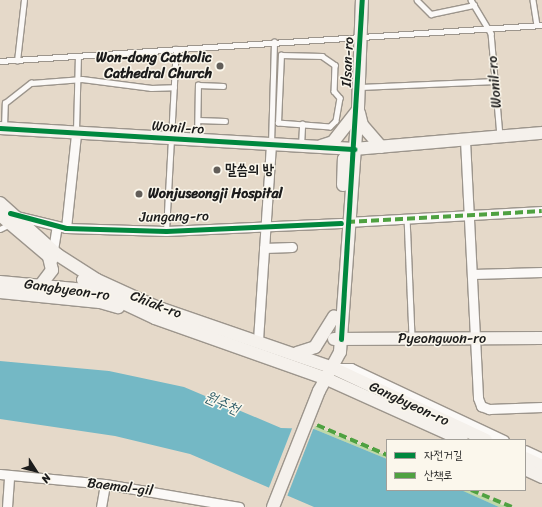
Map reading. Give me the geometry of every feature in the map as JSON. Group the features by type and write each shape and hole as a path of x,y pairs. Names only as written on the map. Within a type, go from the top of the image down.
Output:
{"street":[{"name":"Ilsan-ro","path":"344,223 358,108 362,36 362,0"},
{"path":"358,108 362,125 381,146"},
{"path":"317,148 333,142 358,108"},
{"name":"Wonil-ro","path":"2,128 76,135 317,148 354,148 542,133"},
{"path":"40,286 52,270 51,254 61,227 76,135"},
{"path":"465,140 481,406 542,407"},
{"path":"258,340 267,225 271,146"},
{"name":"Chiak-ro","path":"0,203 4,221 51,254 100,292 323,378"},
{"name":"Jungang-ro","path":"4,221 61,227 166,231 267,225 344,223 470,213 542,211"},
{"path":"338,339 334,317 344,223"},
{"path":"273,507 329,366 338,339 344,223"},
{"path":"264,248 292,248"},
{"name":"Chiak-ro","path":"51,254 156,313 258,340 297,353 329,366"},
{"path":"473,274 542,272"},
{"name":"Gangbyeon-ro","path":"0,282 100,292"},
{"name":"Gangbyeon-ro","path":"0,292 100,302 156,313"},
{"path":"297,353 316,346 334,317"},
{"name":"Pyeongwon-ro","path":"338,339 476,340 542,338"},
{"path":"329,366 351,368 502,439"},
{"name":"Gangbyeon-ro","path":"329,366 484,439"},
{"name":"Gangbyeon-ro","path":"323,378 460,439"},
{"path":"526,450 542,458"},
{"path":"526,458 542,466"},
{"path":"526,469 542,477"},
{"path":"4,474 7,507"},
{"name":"Baemal-gil","path":"4,474 105,484 239,507"},
{"path":"101,507 105,484"}],"lane":[{"path":"16,61 24,0"},
{"path":"417,0 431,14 474,5"},
{"path":"471,0 487,28"},
{"path":"533,0 540,24"},
{"name":"Ilsan-ro","path":"362,36 540,24"},
{"name":"Wonil-ro","path":"487,28 491,33 500,137"},
{"path":"0,61 78,57 362,36"},
{"path":"271,146 274,42"},
{"path":"166,231 176,50"},
{"path":"281,55 322,56 335,65 334,91 340,98 336,121 330,127 302,124 278,123 281,55"},
{"path":"76,135 78,57"},
{"path":"2,128 5,104 31,83 77,80 151,88 174,87"},
{"name":"Ilsan-ro","path":"359,87 496,80"},
{"path":"197,141 198,85 223,86"},
{"path":"198,120 225,121"},
{"path":"300,147 302,124"},
{"path":"407,217 412,339"}],"green space":[{"path":"315,426 386,456 386,459 314,429"},
{"path":"462,491 469,491 507,507 499,507"}],"water":[{"path":"0,361 109,371 184,387 281,428 314,429 386,459 386,491 463,491 499,507 314,507 190,454 115,436 0,419"}],"pier":[{"path":"293,426 314,427 286,499 268,490"}],"marked path":[{"path":"347,222 542,211"},
{"path":"317,425 386,455"},
{"path":"473,491 512,507"}],"cycle path":[{"path":"341,339 362,0"},
{"path":"0,128 354,149"},
{"path":"10,213 66,228 166,231 341,223"}],"place":[{"name":"Won-dong Catholic Cathedral Church","path":"220,66"},
{"name":"말씀의 방","path":"217,170"},
{"name":"Wonjuseongji Hospital","path":"139,194"}],"water label":[{"name":"원주천","path":"222,403"}]}
